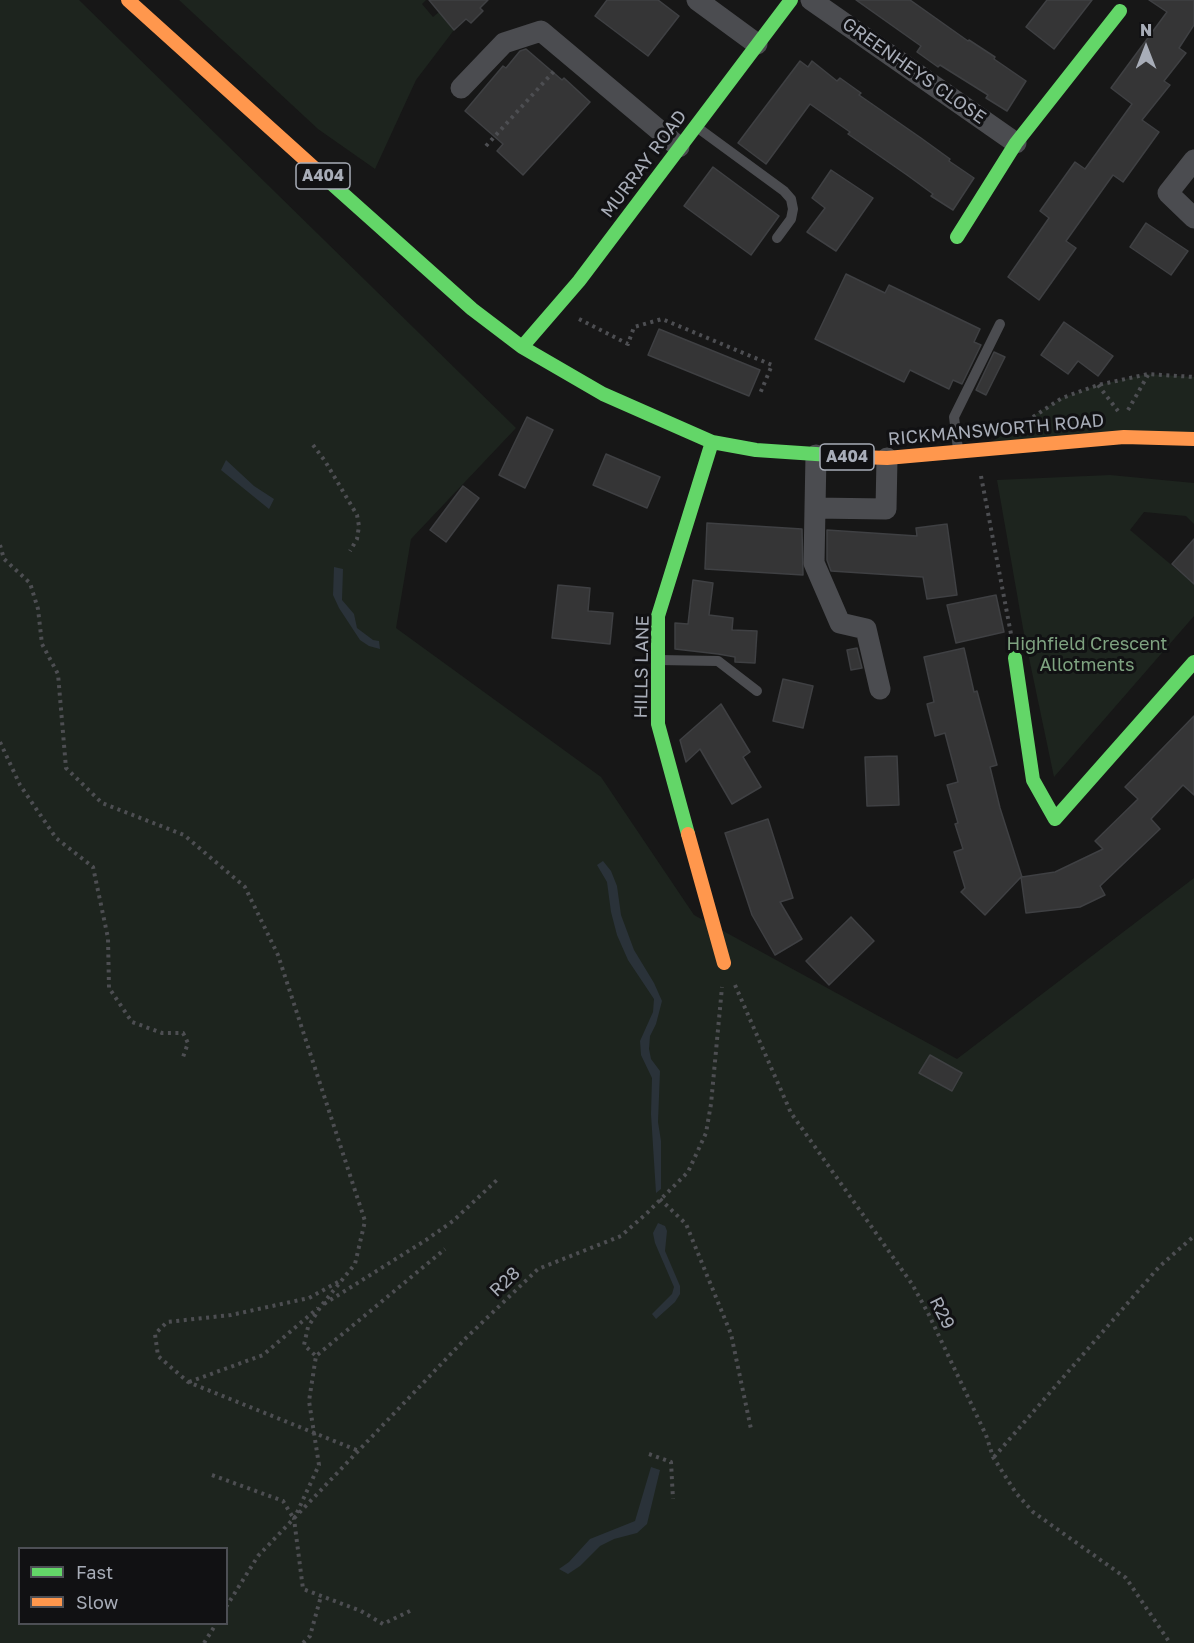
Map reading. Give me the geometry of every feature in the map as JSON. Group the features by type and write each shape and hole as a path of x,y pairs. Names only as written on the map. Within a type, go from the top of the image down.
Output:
{"street":[{"name":"RICKMANSWORTH ROAD","path":"128,0 472,309 522,347 603,394 712,442 756,450 887,458 1124,437 1194,439"},
{"path":"697,0 757,44"},
{"name":"MURRAY ROAD","path":"522,347 571,291 791,0"},
{"name":"GREENHEYS CLOSE","path":"811,0 1016,143"},
{"path":"957,237 1016,143 1120,11"},
{"path":"461,88 504,43 541,31 679,147"},
{"path":"1194,160 1168,193 1194,218"},
{"name":"HILLS LANE","path":"712,442 658,616 658,724 724,963"},
{"path":"816,455 814,563 840,623 866,630 880,689"},
{"path":"815,508 886,509 887,458"},
{"path":"1016,658 1033,780 1055,819 1194,662"}],"lane":[{"path":"695,126 784,191 790,199 793,209 791,219 777,238"},
{"path":"958,452 954,417 1000,324"},
{"path":"658,660 717,661 756,691"}],"path":[{"path":"486,146 570,54"},
{"path":"571,291 588,303 579,320 628,344 634,327 662,319 772,365 759,396"},
{"path":"1124,419 1148,374"},
{"path":"1032,417 1062,398 1098,386 1148,374 1194,377"},
{"path":"313,445 357,514 359,526 357,539 350,551"},
{"path":"976,450 1016,658"},
{"path":"0,545 4,559 30,583 38,609 42,644 57,674 66,768 102,803 184,835 245,887 278,955 366,1221 355,1264 321,1306 308,1327 304,1346 316,1356"},
{"path":"0,742 20,785 56,838 93,867 108,938 110,988 132,1022 162,1033 183,1033 188,1043 182,1059"},
{"name":"R28","path":"228,1604 258,1556 466,1338 538,1269 621,1236 688,1172 706,1132 711,1104 724,963"},
{"name":"R29","path":"724,963 791,1113 912,1284 986,1435 993,1457 1016,1493 1033,1512 1126,1578 1170,1643"},
{"path":"188,1382 263,1355 321,1306 453,1221 498,1179"},
{"path":"660,1199 686,1224 731,1334 751,1429"},
{"path":"993,1457 1159,1267 1194,1236"},
{"path":"294,1519 319,1465 309,1401 316,1356 445,1249"},
{"path":"342,1280 309,1298 231,1315 167,1322 155,1334 158,1356 188,1382 359,1451"},
{"path":"649,1454 671,1462 672,1499"},
{"path":"212,1475 283,1501 294,1519 303,1590 361,1611 383,1624 410,1611"},
{"path":"303,1643 310,1636 321,1596"},
{"path":"204,1643 215,1625"}],"green space":[{"path":"0,0 79,0 516,428 411,539 396,628 601,777 694,915 957,1059 1194,878 1194,1643 0,1643"},
{"path":"179,0 426,0 422,4 433,17 439,12 454,30 416,80 375,169 318,129"},
{"path":"1148,374 1194,377 1194,439 978,450 1062,398 1098,385"},
{"name":"Highfield Crescent Allotments","path":"1110,475 1194,483 1194,524 1186,516 1144,512 1130,530 1194,584 1194,616 1054,777 1024,634 997,480"}],"shaded area":[{"path":"226,460 254,486 274,499 269,509 221,470"},
{"path":"334,567 343,569 342,600 354,614 357,628 373,640 379,641 380,649 360,640 339,608 333,595"},
{"path":"603,861 611,871 617,886 621,915 634,950 662,1001 650,1036 649,1049 651,1059 660,1071 658,1122 661,1141 661,1189 656,1193 651,1114 652,1078 641,1055 640,1041 653,1012 654,999 628,960 617,935 607,882 597,865"},
{"path":"658,1223 665,1226 667,1231 665,1251 680,1286 680,1294 675,1302 656,1319 652,1314 672,1294 674,1287 655,1243 653,1233"},
{"path":"651,1467 660,1470 647,1524 637,1533 614,1539 600,1546 580,1566 568,1574 559,1569 569,1562 590,1539 635,1521"}],"building":[{"path":"429,0 488,0 480,8 483,11 471,23 466,19 454,30"},
{"path":"607,0 658,0 679,16 648,56 595,16"},
{"path":"856,0 910,0 995,57 994,59 1026,81 1007,111 986,98 988,95 940,65 938,67 917,52 921,46"},
{"path":"1047,0 1092,0 1054,49 1026,27"},
{"path":"1149,0 1194,0 1194,25 1179,48 1186,53 1164,81 1170,85 1142,120 1159,132 1123,182 1113,175 1066,241 1076,248 1039,300 1008,277 1049,218 1040,211 1075,162 1085,169 1132,104 1111,88 1167,12"},
{"path":"526,49 562,80 564,78 590,102 523,175 497,151 503,144 465,111 503,66 506,68 520,51"},
{"path":"800,61 808,67 812,61 837,81 840,78 861,93 859,95 974,178 953,210 931,196 933,194 810,104 766,164 738,143"},
{"path":"713,167 779,216 751,255 684,206"},
{"path":"831,170 873,198 836,251 807,232 825,208 812,198"},
{"path":"1146,223 1188,251 1171,275 1130,247"},
{"path":"846,274 885,293 889,285 980,329 974,342 981,345 962,384 953,380 949,389 910,370 904,382 815,339"},
{"path":"1064,322 1113,356 1098,376 1078,361 1068,374 1041,355"},
{"path":"659,329 760,370 749,396 648,355"},
{"path":"994,352 1005,357 986,395 976,390"},
{"path":"527,417 553,430 525,488 499,475"},
{"path":"606,454 660,477 647,508 593,485"},
{"path":"463,486 479,498 446,542 430,530"},
{"path":"707,523 802,529 803,575 705,569"},
{"path":"947,524 957,595 927,599 923,577 831,571 827,560 827,530 917,536 916,528"},
{"path":"1194,539 1194,584 1172,564"},
{"path":"693,580 713,583 709,615 733,618 732,630 757,631 755,663 735,662 735,657 718,654 675,649 675,623 688,624"},
{"path":"558,585 590,588 588,611 613,613 610,644 552,638"},
{"path":"996,595 1004,632 956,643 947,605"},
{"path":"857,648 862,668 851,670 847,650"},
{"path":"964,648 974,692 977,691 997,765 990,767 1000,808 1022,877 1055,872 1103,849 1095,841 1138,799 1125,787 1194,716 1194,795 1183,785 1151,819 1160,829 1100,886 1105,895 1080,907 1026,913 1021,877 985,915 961,892 965,888 954,852 963,849 947,785 958,782 945,733 935,736 927,704 934,702 924,657"},
{"path":"783,679 813,686 803,728 773,721"},
{"path":"721,704 750,752 743,757 761,787 732,804 700,749 686,762 680,740"},
{"path":"897,756 899,805 867,806 865,757"},
{"path":"768,819 793,898 780,902 802,939 775,955 752,915 725,833"},
{"path":"851,917 874,941 829,985 806,961"},
{"path":"930,1055 962,1073 952,1091 919,1073"}],"traffic: fast":[{"path":"522,347 579,281 791,0"},
{"path":"957,237 1016,143 1120,11"},
{"path":"322,175 472,309 522,347 603,394 712,442 756,450 860,457"},
{"path":"688,834 658,724 658,616 712,442"},
{"path":"1015,658 1033,780 1055,819 1194,662"}],"traffic: slow":[{"path":"128,0 322,175"},
{"path":"860,457 887,458 1124,437 1194,439"},
{"path":"688,834 724,963"}]}
